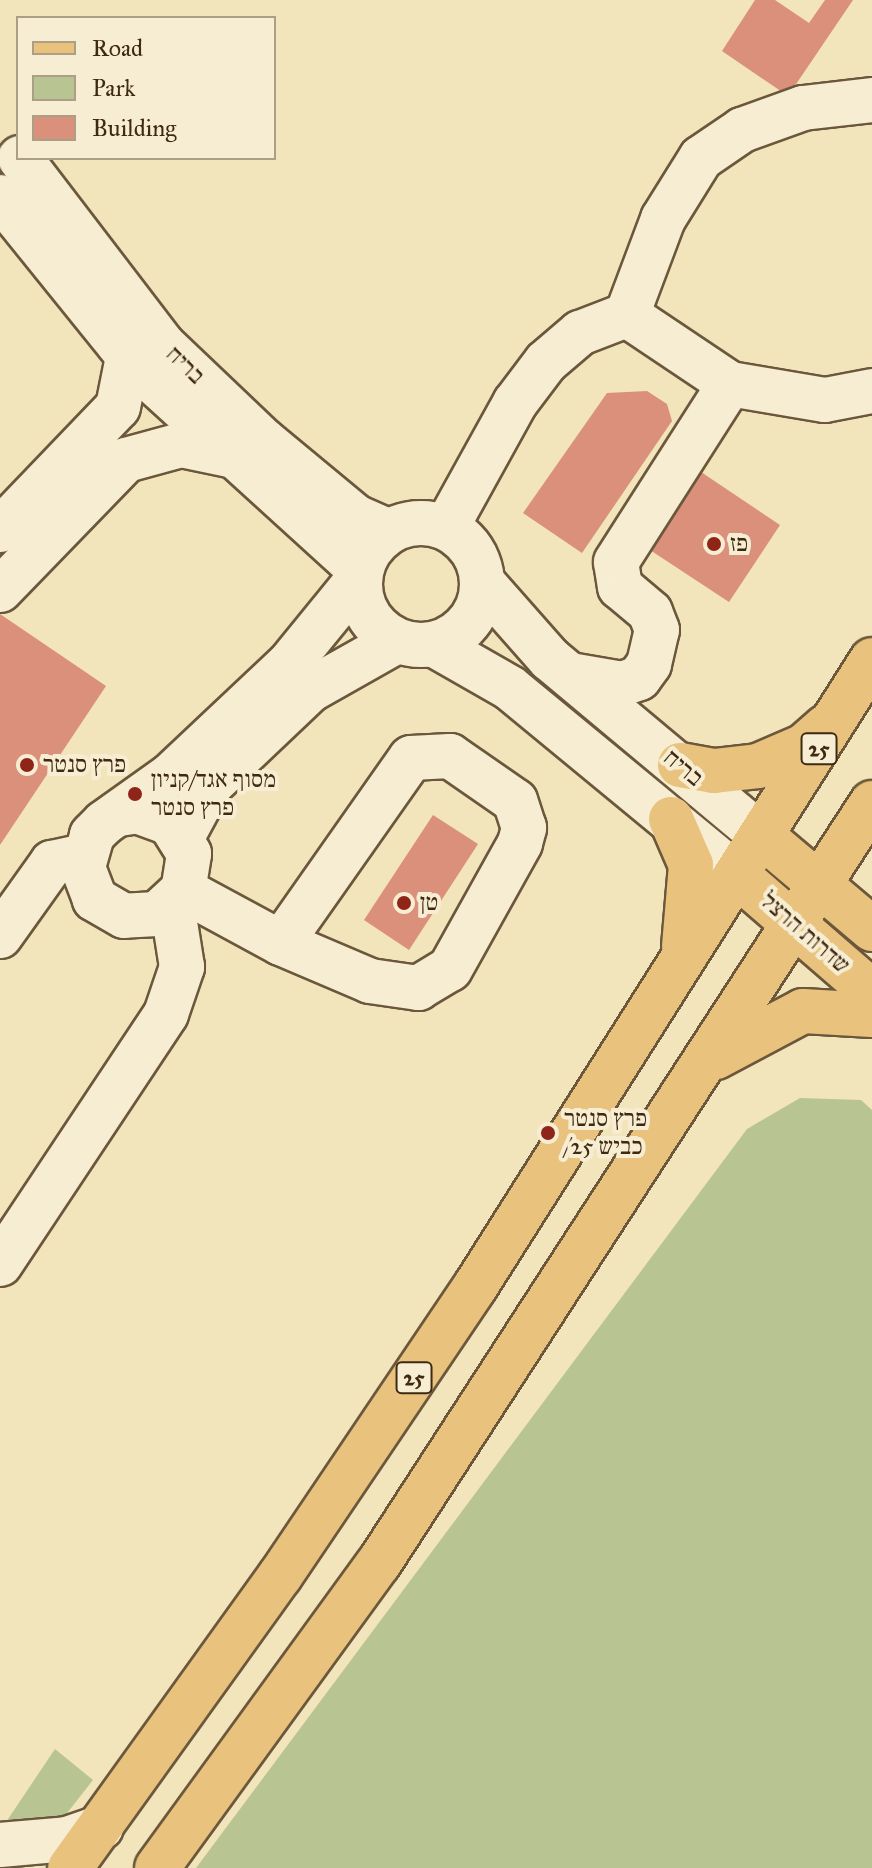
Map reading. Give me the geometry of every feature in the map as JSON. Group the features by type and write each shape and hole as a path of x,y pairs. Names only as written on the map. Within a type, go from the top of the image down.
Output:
{"main road":[{"name":"25","path":"70,1868 475,1287 872,660"},
{"path":"680,765 714,771 758,766 804,746 840,715"},
{"path":"157,1868 379,1563 872,803"},
{"path":"671,819 691,865 681,965"},
{"name":"בריח","path":"762,836 820,884"},
{"name":"שדרות הרצל","path":"737,875 872,992"},
{"name":"שדרות הרצל","path":"820,884 872,929"},
{"path":"704,1065 763,1027 803,1011 872,1015"}],"street":[{"path":"446,528 515,403 546,362 580,333 627,315 663,219 701,158 742,130 803,108 872,100"},
{"name":"בריח","path":"0,131 16,153"},
{"name":"בריח","path":"21,160 162,344 264,441 356,517 389,532"},
{"name":"בריח","path":"0,197 128,357 229,455 361,574"},
{"path":"627,315 730,384 825,400 872,391"},
{"path":"0,530 118,407 129,379 128,357"},
{"path":"570,675 608,684 639,678 656,649 650,612 620,587 616,562 730,384"},
{"path":"0,590 126,460 181,445 229,455"},
{"path":"178,897 141,918 108,910 87,884 84,856 92,835 170,776 289,664 361,574 370,550 389,532 413,523 446,528 474,552 482,582 468,625 416,643 310,690 210,785 182,837"},
{"path":"361,574 368,616 416,643"},
{"name":"בריח","path":"482,582 570,675 762,836"},
{"name":"בריח","path":"416,643 510,688 737,875"},
{"path":"178,897 281,943 370,981 418,988 435,981 450,969 520,843 524,828 515,801 450,756 411,758 281,943"},
{"path":"0,1264 166,1014 182,967 178,897 189,854 182,837 155,814 119,814"},
{"path":"0,936 52,863 84,856"},
{"path":"0,1845 67,1839 101,1827"}],"green space":[{"path":"800,1098 861,1100 872,1110 872,1868 196,1868 747,1129"},
{"path":"55,1749 93,1780 24,1868 0,1868 0,1831"}],"building":[{"path":"755,0 775,0 809,23 825,0 853,0 788,96 722,51"},
{"path":"647,391 667,404 672,421 582,553 523,513 607,393"},
{"path":"701,472 780,525 729,602 650,550"},
{"name":"פרץ סנטר","path":"0,614 106,686 0,845"},
{"path":"433,815 478,844 409,950 364,920"}],"place":[{"name":"פז","path":"714,544"},
{"name":"פרץ סנטר","path":"27,765"},
{"name":"מסוף אגד/קניון פרץ סנטר","path":"135,794"},
{"name":"טן","path":"404,903"},
{"name":"פרץ סנטר /כביש 25","path":"548,1133"}]}
